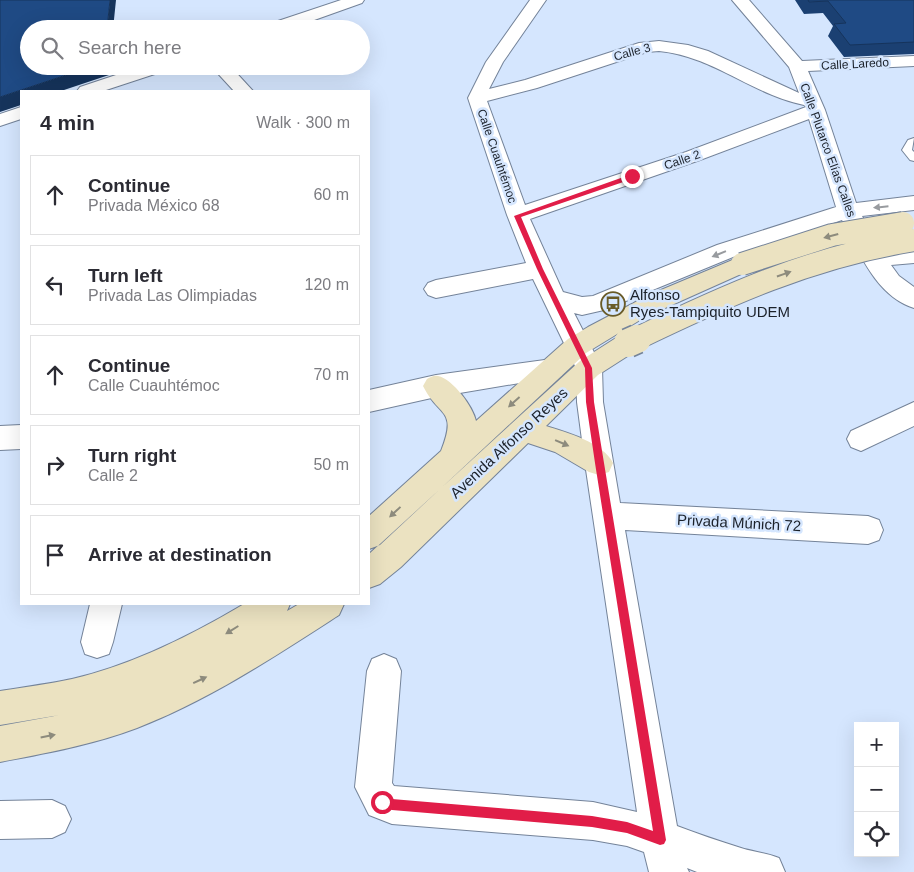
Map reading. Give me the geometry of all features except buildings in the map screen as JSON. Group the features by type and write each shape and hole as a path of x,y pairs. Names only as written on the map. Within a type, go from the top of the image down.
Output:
{"main road":[{"name":"Avenida Alfonso Reyes","path":"370,573 390,557 523,430 605,327 670,294 751,261 852,230 914,222"},
{"name":"Avenida Alfonso Reyes","path":"370,534 552,369 583,357 628,344 687,314 757,284 840,255 882,244 914,240"},
{"path":"436,386 455,407 464,422 463,431 452,460"},
{"path":"523,430 564,443 599,463"},
{"path":"0,708 73,696 132,677 220,637 272,605"},
{"path":"0,744 66,732 135,710 233,664 326,605"}],"street":[{"path":"298,20 355,0"},
{"name":"Calle Cuauhtémoc","path":"538,0 487,74 479,88 477,98 518,216 540,269 583,357"},
{"name":"Calle Plutarco Elías Calles","path":"740,0 797,66 814,105 848,211 874,259 891,282 914,300"},
{"name":"Calle 3","path":"477,98 531,84 645,47 660,45 674,46 692,51 786,96 814,105"},
{"name":"Calle Laredo","path":"797,66 914,61"},
{"path":"89,90 133,75"},
{"path":"229,75 243,90"},
{"name":"Calle 2","path":"518,216 693,156 814,105"},
{"path":"0,120 20,113"},
{"path":"555,299 582,306 596,304 725,251 848,211 914,203"},
{"path":"874,259 914,255"},
{"path":"436,289 540,269"},
{"path":"583,357 665,856"},
{"path":"370,401 436,386 552,369"},
{"path":"861,440 914,413"},
{"path":"0,438 20,437"},
{"name":"Privada Múnich 72","path":"610,516 868,530"},
{"path":"97,642 106,605"},
{"path":"384,671 373,787 382,802 392,805 592,821 627,828 665,856 720,861 765,872"},
{"path":"0,820 52,819"}],"lane":[{"path":"914,141 911,142 907,150 914,158"}],"place":[{"name":"Alfonso Ryes-Tampiquito UDEM","path":"613,304"}],"route":[{"path":"382,802 392,805 592,821 627,828 660,840 610,516 599,463 590,402 589,368 540,269 518,216 632,176"}]}
